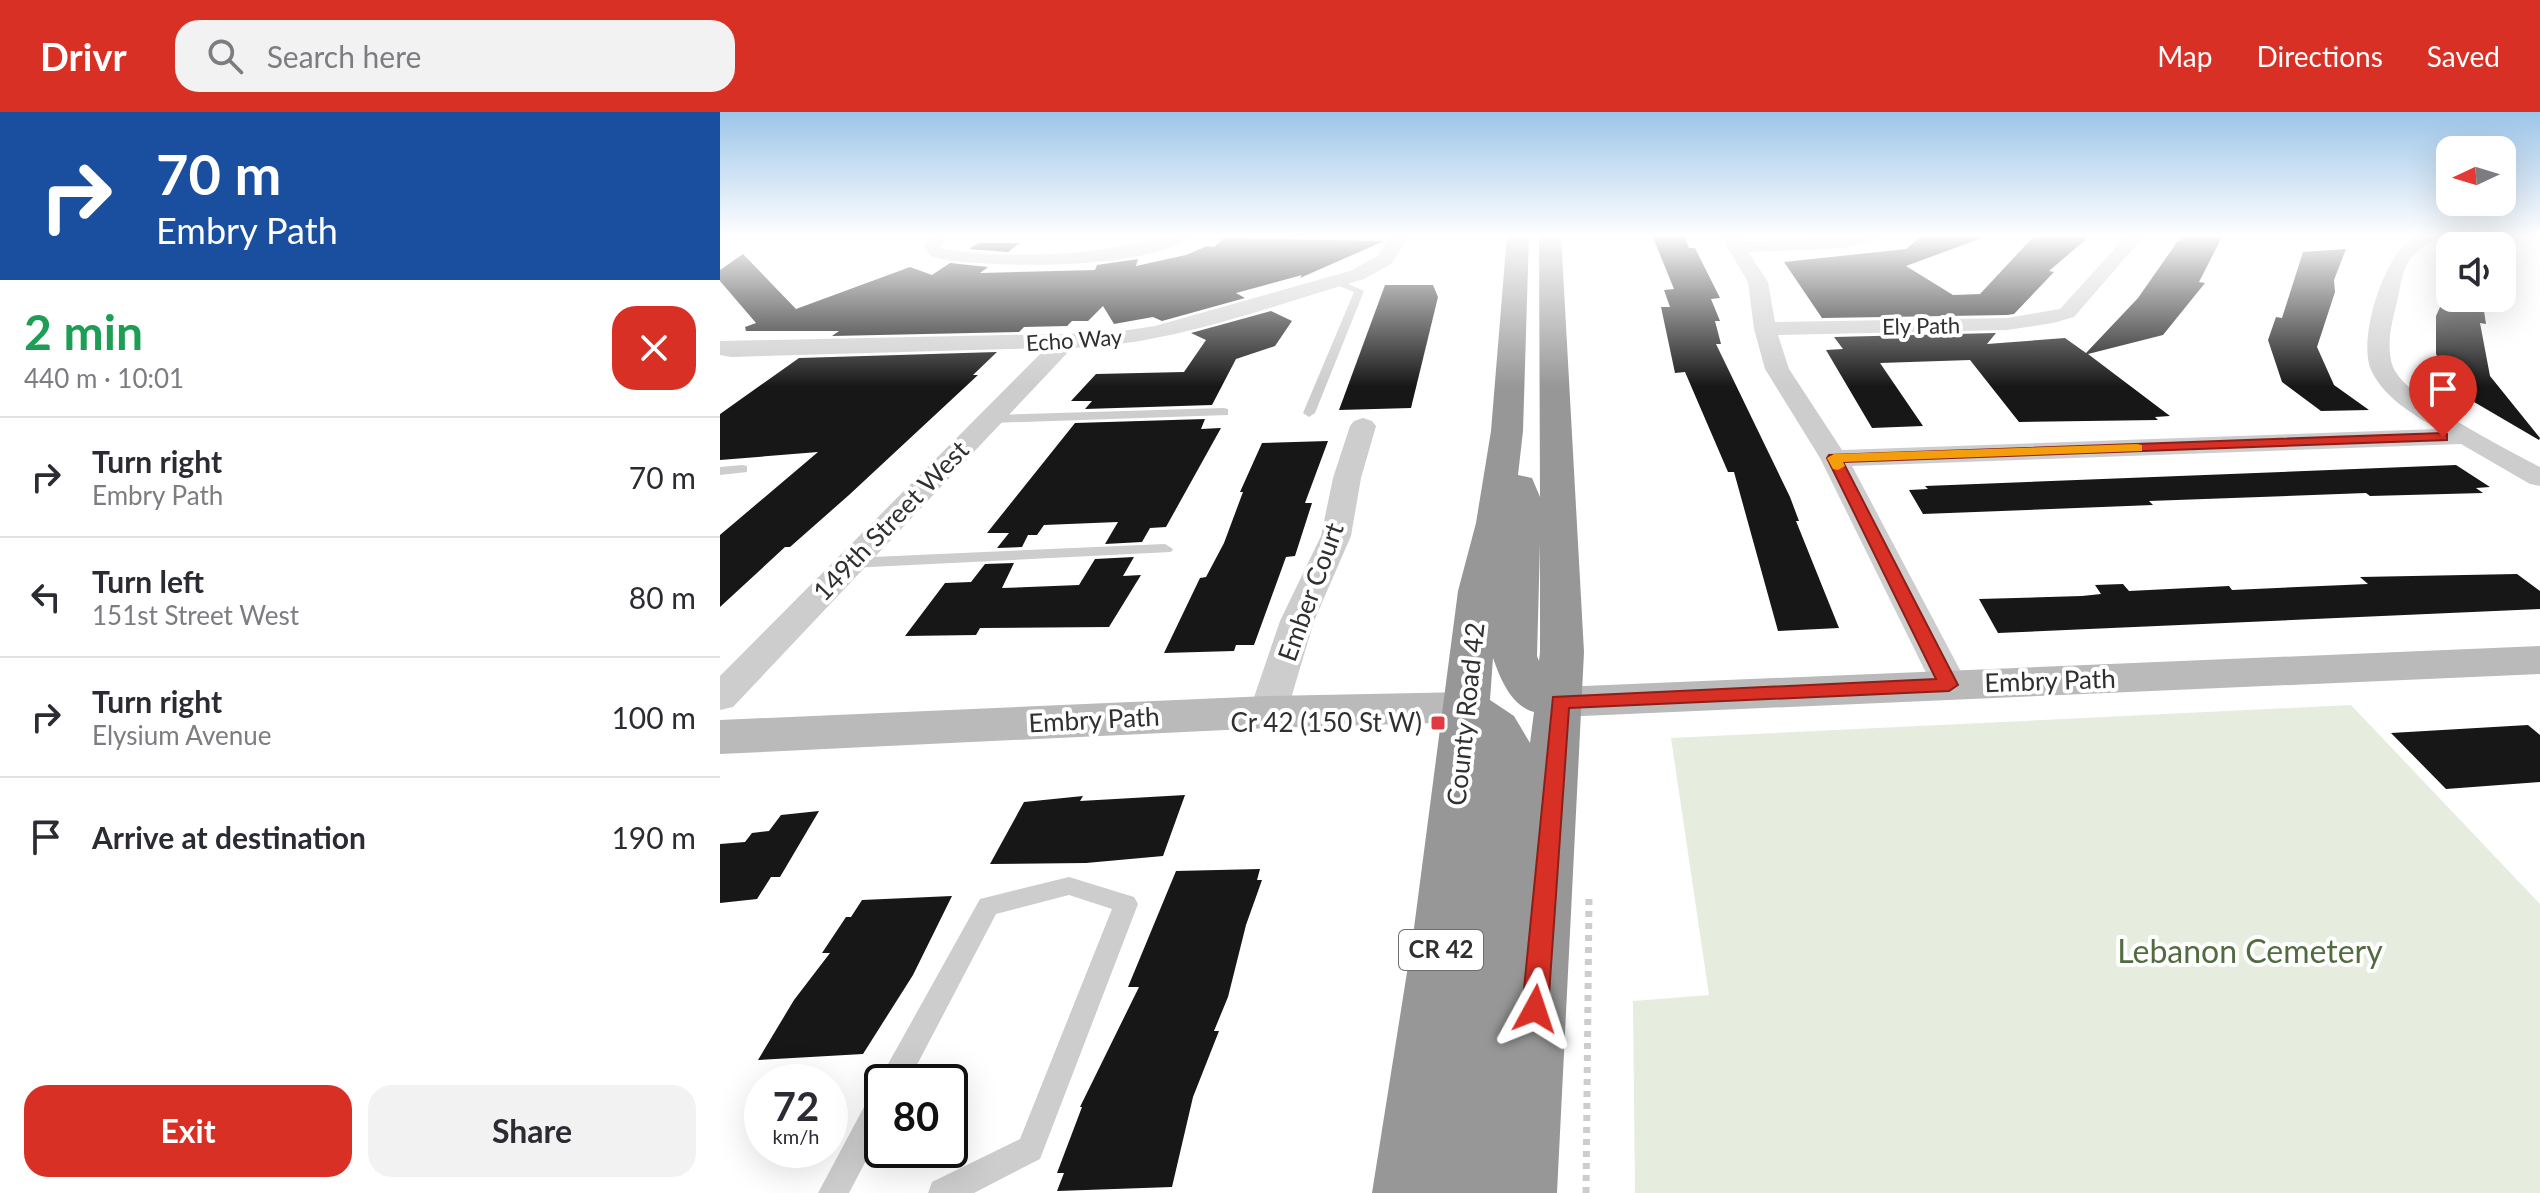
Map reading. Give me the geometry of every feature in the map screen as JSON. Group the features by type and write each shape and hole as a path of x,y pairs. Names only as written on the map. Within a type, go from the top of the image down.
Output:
{"highway":[{"name":"County Road 42","path":"1409,1193 1444,928 1478,591 1494,523 1507,431 1515,285"},
{"path":"1520,1193 1562,652 1551,285"},
{"path":"1507,431 1514,443 1523,502 1515,656 1523,678 1540,699 1560,702"},
{"path":"1467,707 1496,725 1506,737 1511,760 1469,1193"}],"street":[{"name":"Echo Way","path":"720,348 1063,344 1109,340 1157,332 1319,285"},
{"path":"1759,285 1765,329 1777,369 1834,458 1949,685"},
{"name":"Ely Path","path":"1765,329 2007,324 2046,319 2067,313 2092,285"},
{"path":"2390,285 2378,332 2383,371 2395,387 2421,407 2540,478"},
{"name":"149th Street West","path":"720,698 1063,344"},
{"name":"Ember Court","path":"1268,712 1297,621 1336,536 1347,478 1363,426"},
{"path":"1834,458 2470,436"},
{"name":"Embry Path","path":"1560,702 2540,660"},
{"name":"Embry Path","path":"720,737 1268,712 1467,707"}],"lane":[{"path":"1309,413 1359,291 1346,285"},
{"path":"990,419 1224,412"},
{"path":"720,471 742,469"},
{"path":"850,563 1165,549"},
{"path":"903,1064 988,906 1069,886 1126,904 1030,1149 943,1193"},
{"path":"833,1193 864,1135"}],"green space":[{"name":"Lebanon Cemetery","path":"2351,705 2540,904 2540,1193 1635,1193 1633,1001 1709,995 1671,738"}],"building":[{"path":"724,285 773,285 796,309 860,285 1264,285 1236,293 1245,298 1162,321 1153,317 1114,324 1103,306 1088,321 1072,321 1067,326 1024,327 1019,332 832,336 839,331 746,331 745,327 756,323"},
{"path":"1385,285 1433,285 1438,297 1411,408 1339,410"},
{"path":"1673,285 1714,285 1720,298 1711,299 1720,321 1715,321 1721,344 1716,344 1790,497 1799,521 1796,521 1839,628 1778,631 1734,472 1728,472 1685,372 1675,373 1661,307 1670,307 1664,290 1674,289"},
{"path":"1800,285 1938,285 1953,295 1980,294 1988,285 2041,285 2014,314 1822,318"},
{"path":"2147,285 2203,285 2163,335 2088,354 2170,416 2155,417 2158,420 2019,422 1970,360 1880,363 1923,426 1872,428 1826,350 1843,349 1834,337 1996,333 1987,344 2065,338 2086,353"},
{"path":"2292,285 2334,285 2317,347 2334,385 2369,410 2321,411 2282,382 2268,340 2276,317 2282,318"},
{"path":"1271,311 1292,321 1275,346 1236,359 1212,405 1085,409 1092,401 1071,401 1096,374 1184,372 1206,340 1191,333"},
{"path":"2438,312 2484,312 2486,324 2480,323 2490,376 2539,440 2457,392 2436,354"},
{"path":"997,352 973,375 978,375 849,495 790,547 785,547 720,607 720,535 818,452 720,460 720,414 799,358"},
{"path":"1205,419 1201,429 1221,428 1166,527 1150,528 1142,542 1105,544 1118,522 1044,525 1037,535 1028,535 1022,547 997,548 1009,533 987,533 1075,423"},
{"path":"1328,441 1305,503 1312,503 1295,556 1286,557 1254,645 1236,645 1234,651 1164,653 1200,578 1206,577 1224,543 1243,492 1240,492 1262,443"},
{"path":"2456,465 2490,487 2476,488 2483,493 2370,496 2366,493 2149,501 2153,505 1923,514 1909,490 1928,489 1925,486"},
{"path":"1134,557 1123,576 1141,575 1109,627 980,628 976,635 905,636 945,583 971,582 985,564 1014,563 1002,588 1079,585 1095,559"},
{"path":"2517,574 2540,591 2540,609 1998,633 1979,599 2101,594 2095,585 2123,584 2129,591 2229,586 2232,590 2368,584 2360,577"},
{"path":"2528,725 2540,735 2540,782 2446,789 2391,733"},
{"path":"1185,795 1163,856 1086,863 990,864 1024,802 1083,796 1080,801"},
{"path":"819,811 780,877 771,877 757,899 720,903 720,844 745,842 752,833 769,831 781,815"},
{"path":"1260,869 1257,880 1262,880 1246,925 1228,997 1214,1031 1219,1031 1193,1097 1172,1187 1057,1191 1064,1173 1057,1173 1080,1107 1139,987 1128,987 1176,871"},
{"path":"952,896 913,975 863,1054 758,1060 794,1000 830,953 822,953 846,917 851,917 862,900"}],"slow traffic":[{"path":"1838,466 1834,458 2137,448"}],"place":[{"name":"Cr 42 (150 St W)","path":"1438,723"}],"route":[{"path":"1535,1009 1560,702 1949,685 1834,458 2443,437"}]}
